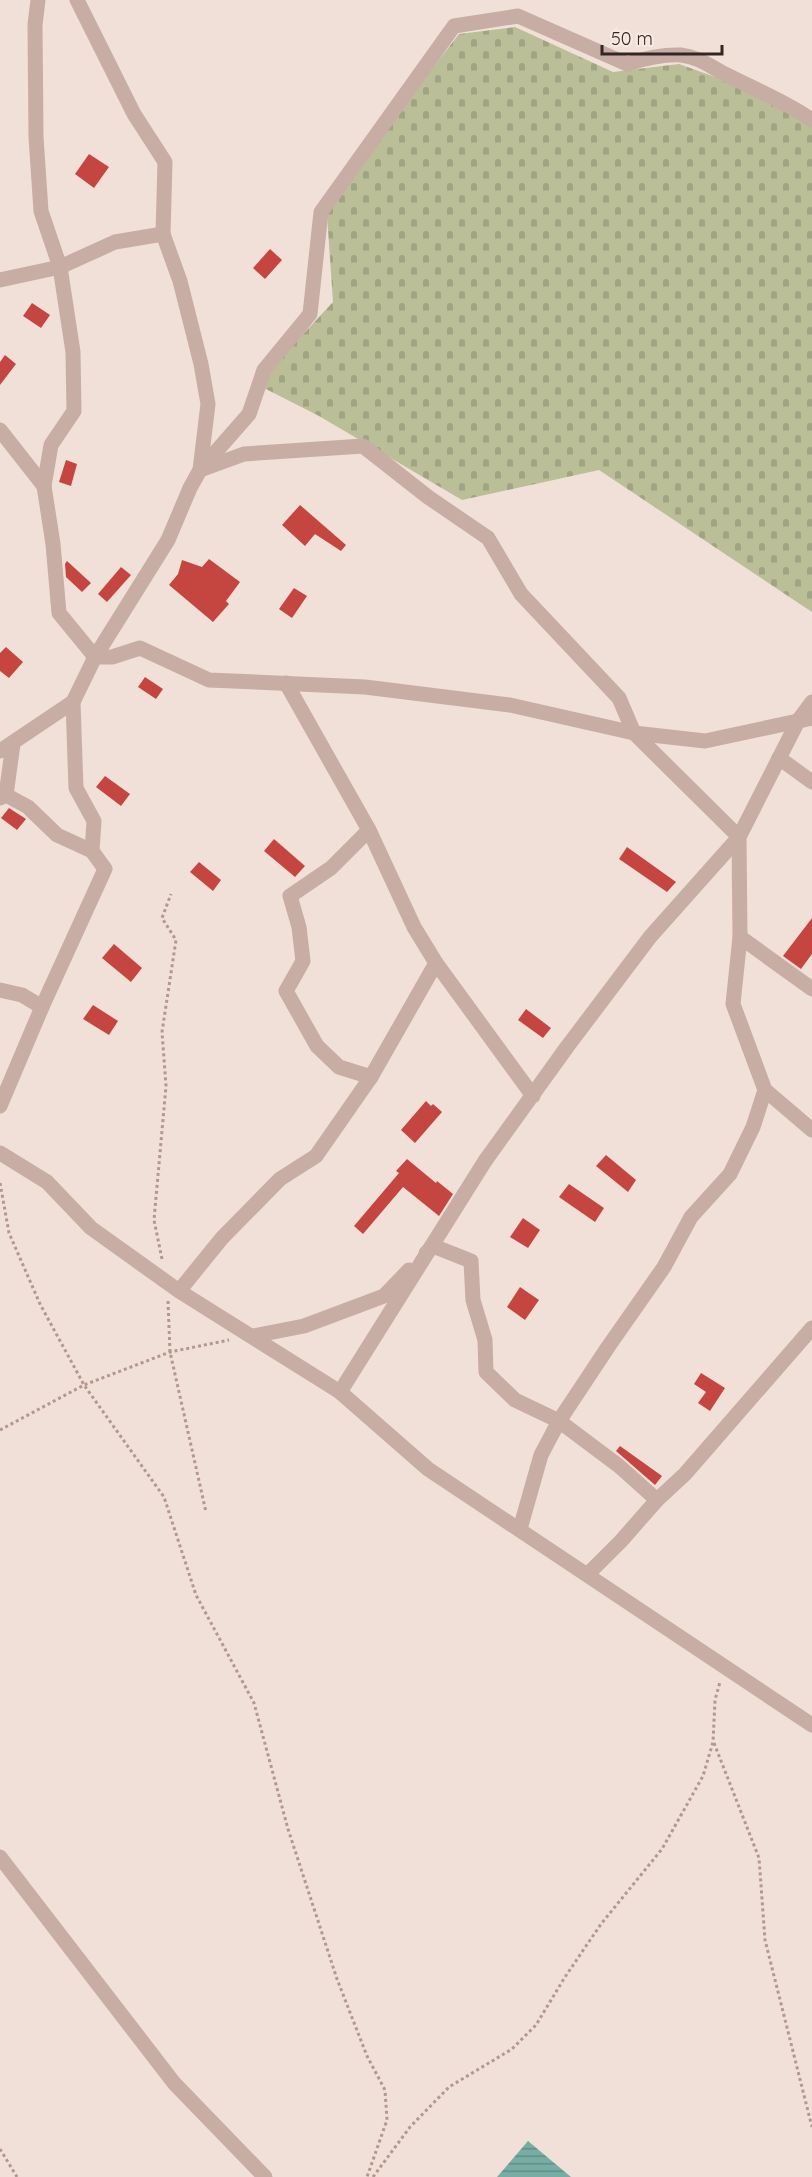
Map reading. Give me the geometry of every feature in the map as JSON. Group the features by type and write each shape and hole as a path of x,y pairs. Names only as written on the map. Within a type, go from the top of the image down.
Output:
{"street":[{"path":"38,0 35,25 36,137 40,201 41,212 60,267 73,352 74,411 51,445 44,486 53,544 59,613 95,657"},
{"path":"77,0 134,114 165,162 163,234 180,281 201,364 208,404 200,470"},
{"path":"92,851 94,821 76,788 73,702 95,657 168,540 200,470 249,414 264,370 310,314 321,212 454,26 518,16 627,64 643,59 680,55 701,59 724,74 788,103 812,120"},
{"path":"0,280 60,267 115,242 163,234"},
{"path":"0,430 44,486"},
{"path":"200,470 244,454 363,446 428,497 488,538 521,594 619,698 634,733 739,837 740,937 733,1004 765,1090 812,1130"},
{"path":"95,657 112,657 140,648 209,680 365,687 510,705 634,733 705,741 805,719"},
{"path":"286,683 369,830 414,927 436,963 532,1096"},
{"path":"0,1106 105,869 92,851 57,835 28,807 3,797 7,747 73,702"},
{"path":"340,1392 485,1161 650,937 739,837 778,758 805,719 812,702"},
{"path":"778,758 812,782"},
{"path":"369,830 331,868 290,896 299,927 303,961 286,992 317,1046 339,1067 371,1077"},
{"path":"740,937 812,989"},
{"path":"173,1287 280,1179 316,1156 371,1077 436,963"},
{"path":"0,990 22,995 42,1007"},
{"path":"520,1529 541,1455 559,1421 664,1267 692,1217 730,1174 753,1128 765,1090"},
{"path":"0,1140 91,1228 173,1287 340,1392 428,1469 812,1725"},
{"path":"0,1153 46,1182"},
{"path":"433,1245 471,1261 473,1300 485,1340 486,1372 514,1400 559,1421 619,1466 657,1500"},
{"path":"253,1336 304,1326 384,1296 433,1245"},
{"path":"588,1574 657,1500 685,1474 812,1328"},
{"path":"0,1857 174,2083 265,2177"}],"path":[{"path":"171,894 162,918 176,940 162,1032 166,1086 154,1220 173,1287 170,1352 206,1512"},
{"path":"0,1183 9,1233 40,1304 84,1385 164,1497 196,1595 254,1703 288,1829 337,1979 367,2056 385,2090 387,2120 367,2177"},
{"path":"0,1430 84,1385 170,1352 253,1336"},
{"path":"373,2177 410,2127 449,2088 512,2049 536,2025 601,1924 662,1849 703,1776 713,1742 715,1700 724,1668"},
{"path":"713,1742 759,1858 765,1940 812,2127"},
{"path":"0,2149 17,2177"}],"green space":[{"path":"515,27 613,72 679,64 785,102 812,121 812,612 599,470 462,500 319,416 260,386 280,359 333,302 327,215 384,131 459,34"}],"water":[{"path":"528,2141 571,2177 497,2177"}],"building":[{"path":"89,154 109,167 94,188 75,174"},
{"path":"270,249 282,260 265,279 253,268"},
{"path":"32,303 50,315 41,328 23,316"},
{"path":"5,355 16,364 0,385 0,362"},
{"path":"66,460 77,464 71,486 59,482"},
{"path":"300,505 346,545 341,551 315,534 305,546 282,525"},
{"path":"209,559 240,582 226,601 229,604 213,622 169,585 178,574 182,560 202,567"},
{"path":"67,561 91,583 82,592 66,577 65,564"},
{"path":"121,567 131,575 107,602 98,594"},
{"path":"294,588 307,596 292,618 279,609"},
{"path":"6,647 23,662 9,678 0,671 0,653"},
{"path":"145,677 163,689 156,699 138,687"},
{"path":"105,776 130,794 121,806 96,787"},
{"path":"9,808 26,819 17,830 1,818"},
{"path":"274,839 305,866 295,877 264,851"},
{"path":"627,847 676,882 667,892 619,859"},
{"path":"199,862 221,880 213,891 190,872"},
{"path":"812,918 812,954 801,969 783,956"},
{"path":"114,944 142,968 131,982 102,958"},
{"path":"93,1005 118,1021 109,1035 83,1019"},
{"path":"526,1009 551,1028 543,1038 518,1020"},
{"path":"426,1101 442,1112 415,1143 401,1130"},
{"path":"606,1155 636,1180 628,1192 596,1166"},
{"path":"407,1159 453,1194 439,1216 403,1187 363,1234 354,1226 399,1173 396,1171"},
{"path":"569,1184 604,1208 595,1222 559,1197"},
{"path":"523,1218 540,1230 528,1248 510,1237"},
{"path":"520,1287 539,1300 525,1320 507,1307"},
{"path":"701,1373 725,1388 710,1411 698,1403 706,1392 694,1384"},
{"path":"620,1446 662,1476 655,1485 616,1451"}]}
